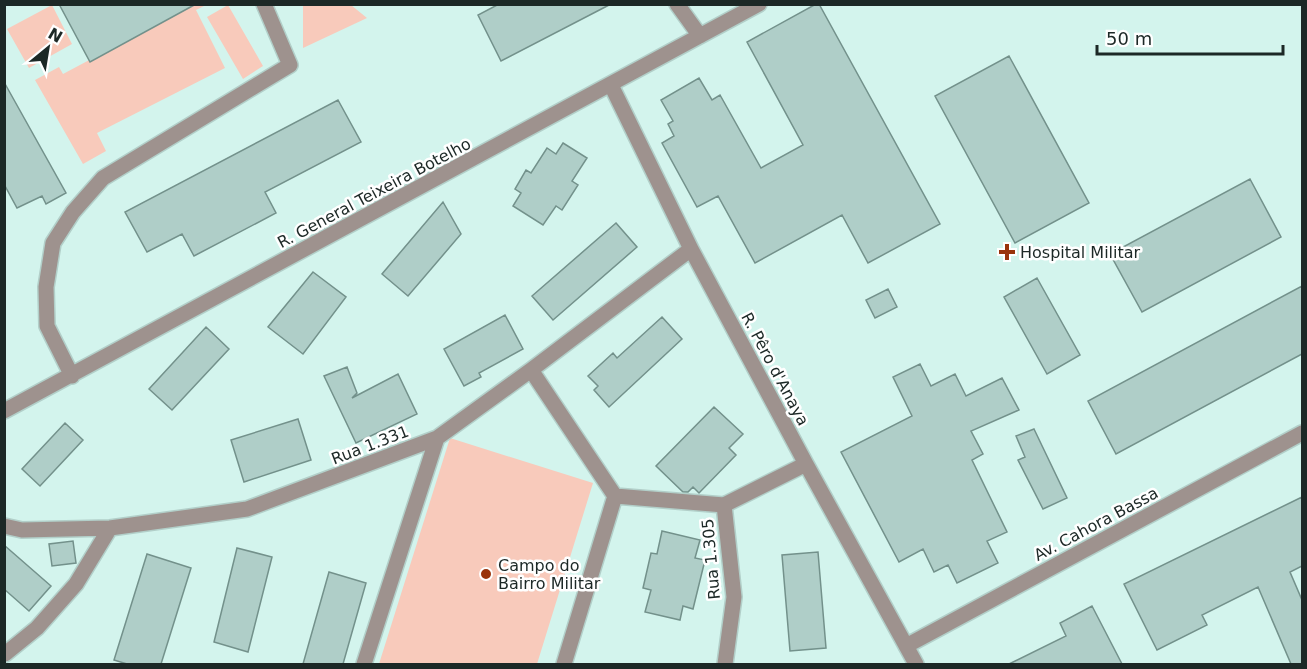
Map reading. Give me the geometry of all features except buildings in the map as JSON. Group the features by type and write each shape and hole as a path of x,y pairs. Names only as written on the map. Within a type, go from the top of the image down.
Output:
{"street":[{"path":"72,376 47,326 46,287 53,243 73,212 103,178 290,65 264,4"},
{"path":"677,4 700,36"},
{"name":"R. General Teixeira Botelho","path":"4,411 759,4"},
{"name":"R. Pêro d'Anaya","path":"611,85 691,249 916,664"},
{"name":"Rua 1.331","path":"4,526 22,530 110,528 247,509 437,438 691,249"},
{"path":"531,370 615,496"},
{"name":"Av. Cahora Bassa","path":"906,646 1302,433"},
{"path":"364,664 437,438"},
{"name":"Rua 1.305","path":"725,664 734,597 724,506 806,464"},
{"path":"615,496 724,506"},
{"path":"564,664 615,496"},
{"path":"8,657 76,584 110,528"}],"shaded area":[{"path":"52,5 72,44 29,68 7,29"},
{"path":"188,5 206,5 196,10 225,68 97,133 106,151 83,164 35,80 59,67 63,74 189,7"},
{"path":"228,5 263,66 243,79 207,17"},
{"path":"303,5 351,5 367,18 303,48"},
{"name":"Campo do Bairro Militar","path":"450,438 593,483 537,664 379,664"}],"place":[{"name":"Hospital Militar","path":"1007,252"},
{"name":"Campo do Bairro Militar","path":"486,574"}]}
